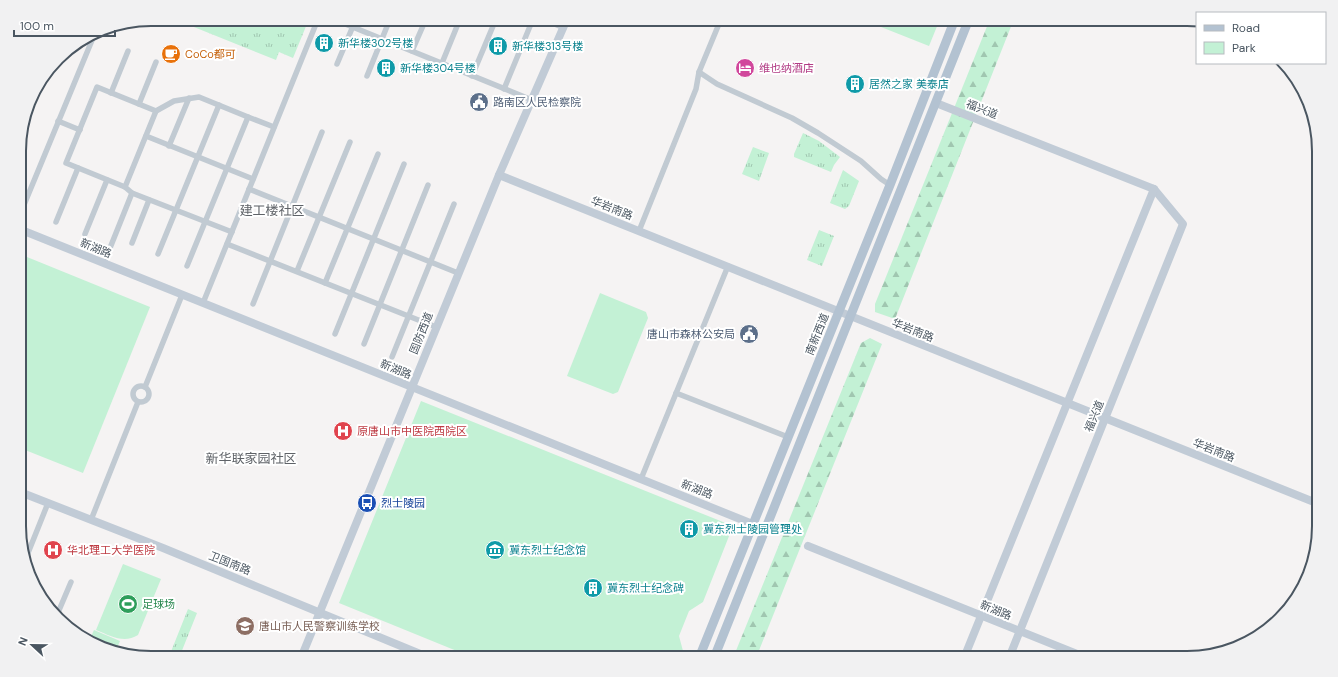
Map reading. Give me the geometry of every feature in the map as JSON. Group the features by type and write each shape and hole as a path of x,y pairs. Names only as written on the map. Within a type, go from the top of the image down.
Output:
{"main road":[{"name":"南新西道","path":"702,651 890,185 952,26"},
{"path":"717,651 966,26"}],"street":[{"path":"203,303 315,26"},
{"path":"367,76 387,26"},
{"path":"412,51 423,26"},
{"path":"442,63 457,26"},
{"path":"472,76 493,26"},
{"path":"504,89 529,26"},
{"path":"559,26 564,28"},
{"path":"639,230 696,89 699,72 718,26"},
{"path":"337,64 353,27 532,100"},
{"name":"国防西道","path":"304,651 458,273 499,175 564,28"},
{"path":"26,202 92,41"},
{"path":"111,93 128,51"},
{"path":"139,104 156,62"},
{"path":"699,72 717,84 792,118 818,133 861,161 890,185"},
{"path":"156,111 97,87 66,164 125,187 149,200 232,232"},
{"path":"125,187 156,111 174,101 199,97 274,127"},
{"path":"170,146 189,98"},
{"name":"福兴道","path":"936,103 1154,189 1183,224 1012,651"},
{"path":"158,254 219,105"},
{"path":"187,266 248,117"},
{"path":"58,121 80,130"},
{"path":"253,304 322,132"},
{"path":"146,136 253,179"},
{"path":"297,271 350,142"},
{"path":"325,283 378,154"},
{"path":"335,334 404,164"},
{"path":"56,222 78,168"},
{"name":"华岩南路","path":"499,175 1312,501"},
{"path":"85,234 107,180"},
{"path":"364,344 428,185"},
{"path":"249,189 458,273"},
{"path":"967,651 1154,189"},
{"path":"104,263 132,192"},
{"path":"132,243 149,200"},
{"path":"392,357 454,204"},
{"name":"新湖路","path":"26,231 765,529"},
{"path":"227,244 436,327"},
{"path":"641,479 728,266"},
{"path":"145,387 182,295"},
{"path":"139,386 145,387 148,391 148,399 144,402 138,402 133,396 133,391 139,386"},
{"path":"676,393 788,437"},
{"path":"91,520 138,402"},
{"name":"卫国南路","path":"26,494 413,651"},
{"path":"29,551 48,503"},
{"name":"新湖路","path":"808,546 1070,651"},
{"path":"59,610 71,582"}],"green space":[{"path":"191,26 306,26 293,58 279,52 276,60"},
{"path":"879,26 937,26 929,46"},
{"path":"987,26 1011,26 895,319 875,312 875,304"},
{"path":"803,133 819,141 840,157 831,172 794,157"},
{"path":"753,147 769,153 759,181 742,174"},
{"path":"843,170 859,181 849,206 845,209 830,203"},
{"path":"819,230 834,236 822,266 807,260"},
{"path":"27,257 150,307 83,473 26,450"},
{"path":"600,293 646,312 648,318 618,392 613,394 567,376"},
{"path":"870,338 882,344 759,651 736,651 861,343"},
{"path":"421,401 733,526 703,602 689,611 679,636 683,651 457,651 339,603"},
{"path":"123,564 161,579 138,635 128,639 112,637 96,630"},
{"path":"188,609 197,613 182,651 171,651"},
{"path":"94,630 120,641 118,646 92,635"}],"place":[{"name":"新华楼302号楼","path":"324,43"},
{"name":"新华楼313号楼","path":"498,46"},
{"name":"CoCo都可","path":"171,54"},
{"name":"新华楼304号楼","path":"386,68"},
{"name":"维也纳酒店","path":"745,68"},
{"name":"居然之家 美泰店","path":"855,84"},
{"name":"路南区人民检察院","path":"479,102"},
{"name":"唐山市森林公安局","path":"749,334"},
{"name":"原唐山市中医院西院区","path":"343,431"},
{"name":"烈士陵园","path":"367,503"},
{"name":"冀东烈士陵园管理处","path":"689,529"},
{"name":"华北理工大学医院","path":"53,550"},
{"name":"冀东烈士纪念馆","path":"495,550"},
{"name":"冀东烈士纪念碑","path":"593,588"},
{"name":"足球场","path":"128,604"},
{"name":"唐山市人民警察训练学校","path":"245,626"}],"district":[{"name":"建工楼社区","path":"272,210"},
{"name":"新华联家园社区","path":"251,458"}]}
